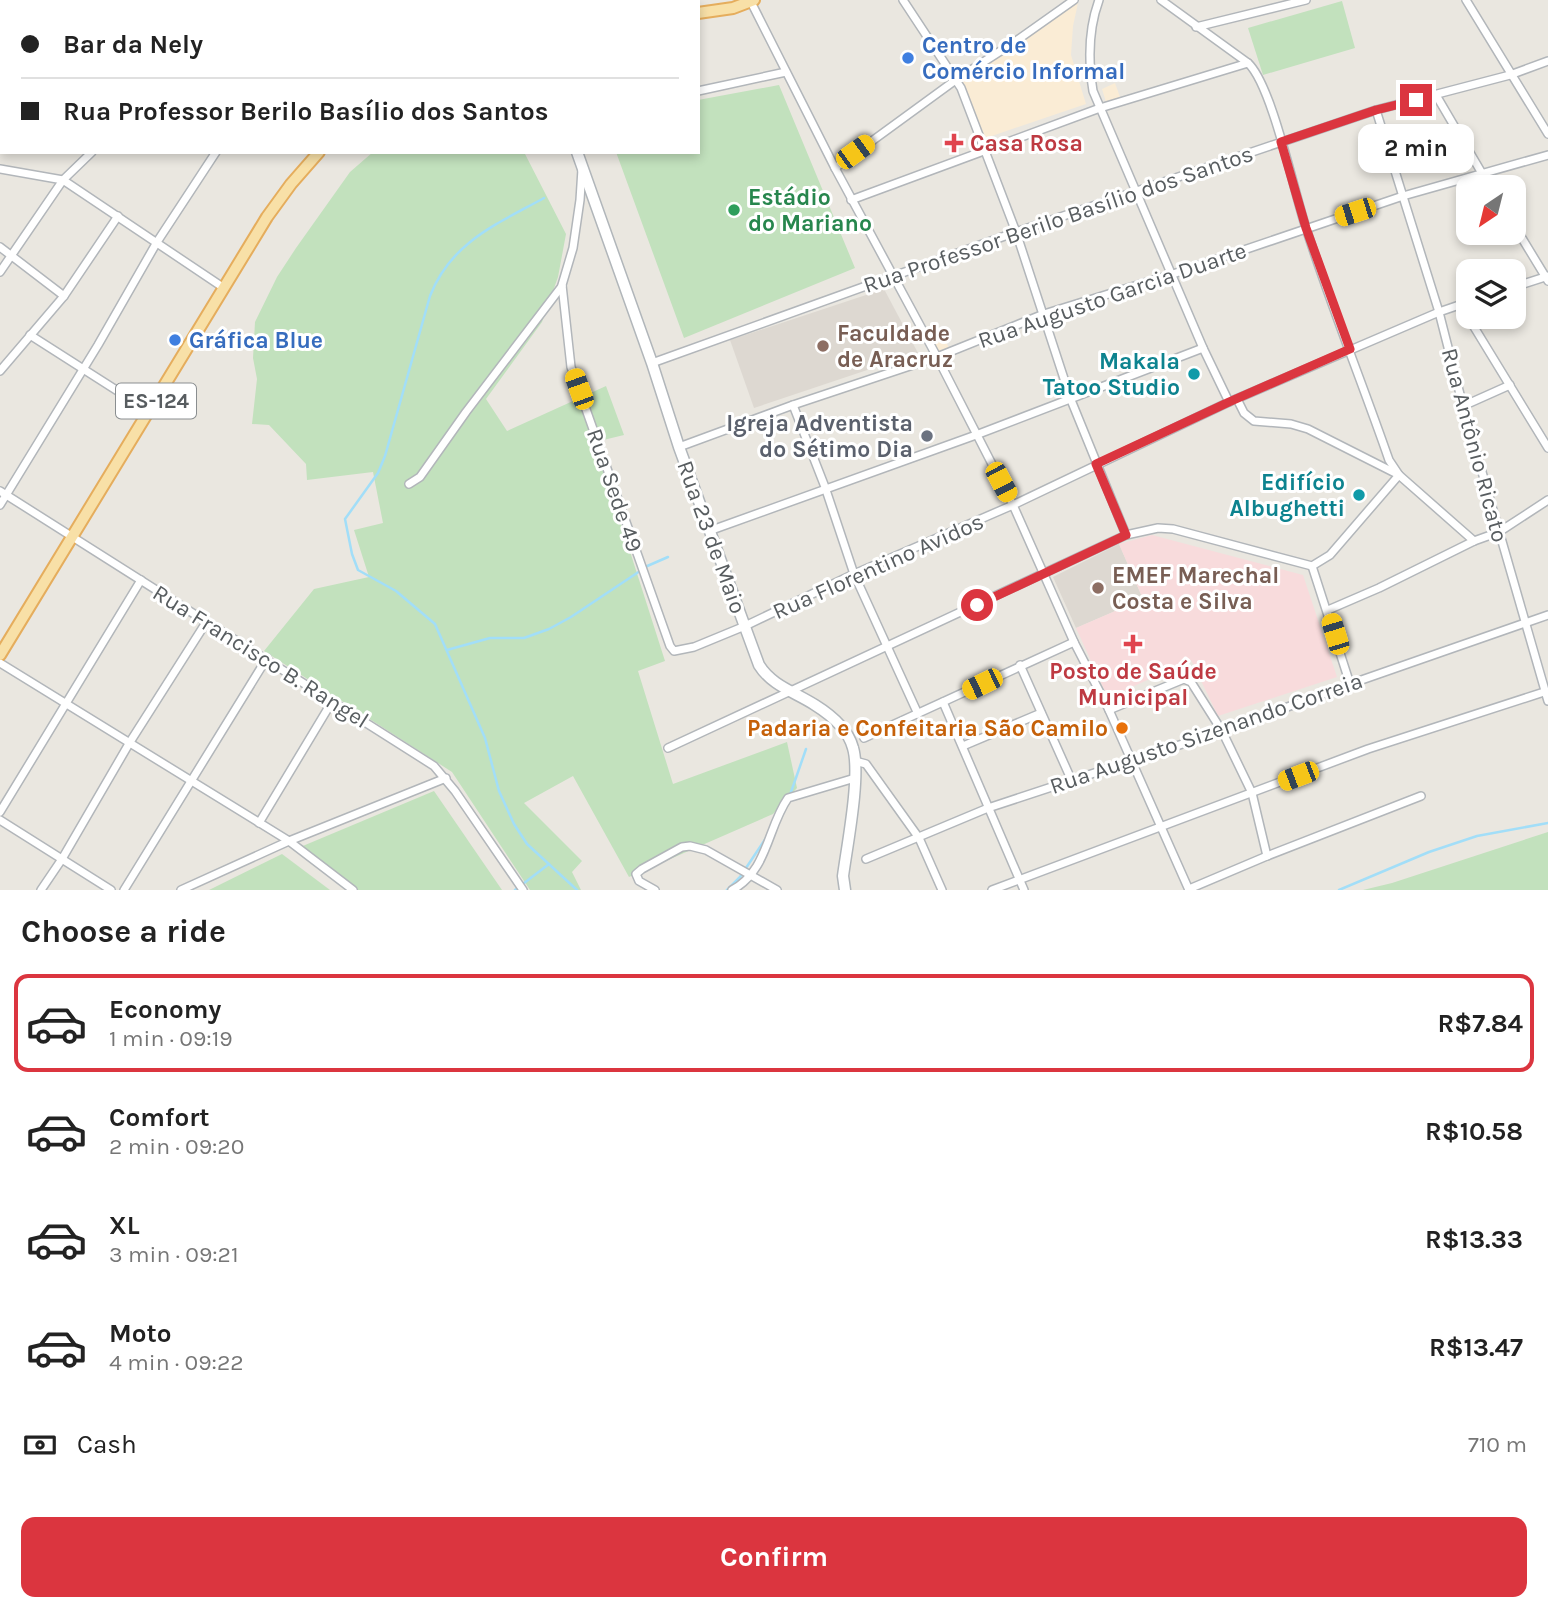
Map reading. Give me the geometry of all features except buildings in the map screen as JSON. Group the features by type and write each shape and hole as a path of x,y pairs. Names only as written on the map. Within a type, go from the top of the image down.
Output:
{"main road":[{"path":"700,13 752,1"},
{"name":"ES-124","path":"0,655 281,197 317,154"}],"street":[{"path":"903,0 957,79 1016,232 1071,400 1126,535"},
{"path":"835,168 957,79 1074,0"},
{"path":"1099,0 1093,17 1089,57 1093,91 1203,348 1233,400 1254,421 1291,424 1308,429 1399,475 1474,541"},
{"path":"1161,0 1248,63 1256,72 1281,142 1306,228 1389,460 1399,475"},
{"path":"1196,27 1306,0"},
{"path":"1466,0 1548,134"},
{"path":"752,1 851,200 937,357 1013,505 1073,642 1109,710 1189,890 1267,856 1421,796"},
{"name":"Rua Professor Berilo Basílio dos Santos","path":"652,363 1016,232 1281,142 1376,110 1510,75 1548,61"},
{"path":"851,200 1100,108 1248,63"},
{"path":"700,91 786,72"},
{"path":"1436,95 1483,175"},
{"name":"Rua Antônio Ricato","path":"1376,110 1439,312 1463,406 1548,701"},
{"path":"0,272 63,180 90,154"},
{"path":"0,505 3,492 83,370 157,242 215,154"},
{"name":"Rua 23 de Maio","path":"578,154 753,651 765,673 788,691 810,701 837,722 851,742 855,778 843,876 845,890"},
{"name":"Rua Augusto Garcia Duarte","path":"679,447 793,405 937,357 1044,314 1173,274 1403,196 1548,155"},
{"name":"Rua Sede 49","path":"582,168 573,248 562,285 571,367 670,646"},
{"path":"0,169 63,180 224,288"},
{"path":"1,366 64,296 118,216"},
{"path":"1526,244 1547,278 1526,284"},
{"path":"0,247 64,296"},
{"path":"409,484 421,477 466,412 562,285"},
{"name":"Rua Florentino Avidos","path":"670,646 680,651 745,626 1013,505 1233,400 1456,306"},
{"path":"1479,329 1548,448"},
{"path":"30,335 149,411"},
{"path":"709,531 1071,400 1203,348"},
{"path":"1463,406 1510,385"},
{"path":"793,405 825,487 854,575 918,714"},
{"path":"668,748 1126,535 1158,528 1173,529 1312,566 1330,555 1399,475"},
{"name":"Rua Francisco B. Rangel","path":"3,492 434,766 446,778 523,890"},
{"path":"1328,610 1378,589 1474,541 1499,532 1548,500"},
{"path":"1312,566 1350,684"},
{"path":"0,811 141,580"},
{"name":"Rua Augusto Sizenando Correia","path":"866,859 988,808 1222,731 1548,615"},
{"path":"41,890 207,621"},
{"path":"864,738 1073,642"},
{"path":"124,890 267,658"},
{"path":"0,663 289,841 353,890"},
{"path":"1020,665 1071,779"},
{"path":"1109,710 1178,681 1184,679 1191,682 1222,731 1252,793 1267,856"},
{"path":"992,890 1368,749 1544,692"},
{"path":"259,823 333,700"},
{"path":"943,702 1024,890"},
{"path":"963,746 1041,713"},
{"path":"855,761 866,764 919,838 942,890"},
{"path":"181,890 289,841 446,778"},
{"path":"733,890 757,869 784,804 791,796 855,778"},
{"path":"0,820 111,890"},
{"path":"655,890 639,881 636,874 682,847 690,846 706,850 777,890"}],"shaded area":[{"path":"1078,3 1071,55 1086,104 983,139 961,81"},
{"path":"1115,83 1120,97 1106,102 1102,89"},
{"name":"Faculdade de Aracruz","path":"884,289 918,353 754,408 730,340"},
{"path":"937,324 941,333 937,335 938,338 943,336 951,352 939,354 925,330"},
{"path":"1152,535 1303,575 1337,677 1218,716 1191,660 1108,698 1076,628 1143,599 1119,544"},
{"name":"EMEF Marechal Costa e Silva","path":"1119,544 1143,599 1076,628 1053,577"}],"green space":[{"path":"1342,1 1355,48 1263,75 1248,28"},
{"name":"Estádio do Mariano","path":"779,85 855,268 684,338 617,154 700,154 700,100"},
{"path":"371,154 525,154 566,234 558,277 542,322 486,399 507,431 606,386 624,435 595,442 665,661 638,671 673,784 787,742 797,788 773,814 629,877 573,776 524,803 582,861 572,872 581,890 530,890 452,772 264,651 314,589 369,577 354,530 383,523 373,472 307,480 306,464 269,425 252,424 257,379 253,358 255,322 277,277 350,172"},
{"path":"434,791 502,890 354,890 298,848"},
{"path":"1548,832 1548,890 1363,890 1392,883"},
{"path":"282,854 330,890 209,890"}],"waterway":[{"path":"544,198 477,236 450,262 439,277 430,296 385,456 378,473 345,519 358,570 396,591 435,624 485,738 499,791 514,824 527,844 577,890"},
{"path":"645,567 668,557"},
{"path":"447,650 490,638 524,638 549,629 640,571"},
{"path":"790,795 806,749"},
{"path":"1339,890 1429,852 1477,836 1548,823"},
{"path":"727,890 740,877 768,835"},
{"path":"515,890 549,864"}],"place":[{"name":"Centro de Comércio Informal","path":"908,58"},
{"name":"Casa Rosa","path":"954,143"},
{"name":"Estádio do Mariano","path":"734,210"},
{"name":"Gráfica Blue","path":"175,340"},
{"name":"Faculdade de Aracruz","path":"823,346"},
{"name":"Makala Tatoo Studio","path":"1194,374"},
{"name":"Igreja Adventista do Sétimo Dia","path":"927,436"},
{"name":"Edifício Albughetti","path":"1359,495"},
{"name":"EMEF Marechal Costa e Silva","path":"1098,588"},
{"name":"Posto de Saúde Municipal","path":"1133,644"},
{"name":"Padaria e Confeitaria São Camilo","path":"1122,728"}],"route":[{"path":"977,605 1126,535 1096,464 1350,349 1306,228 1281,142 1376,110 1416,100"}]}
